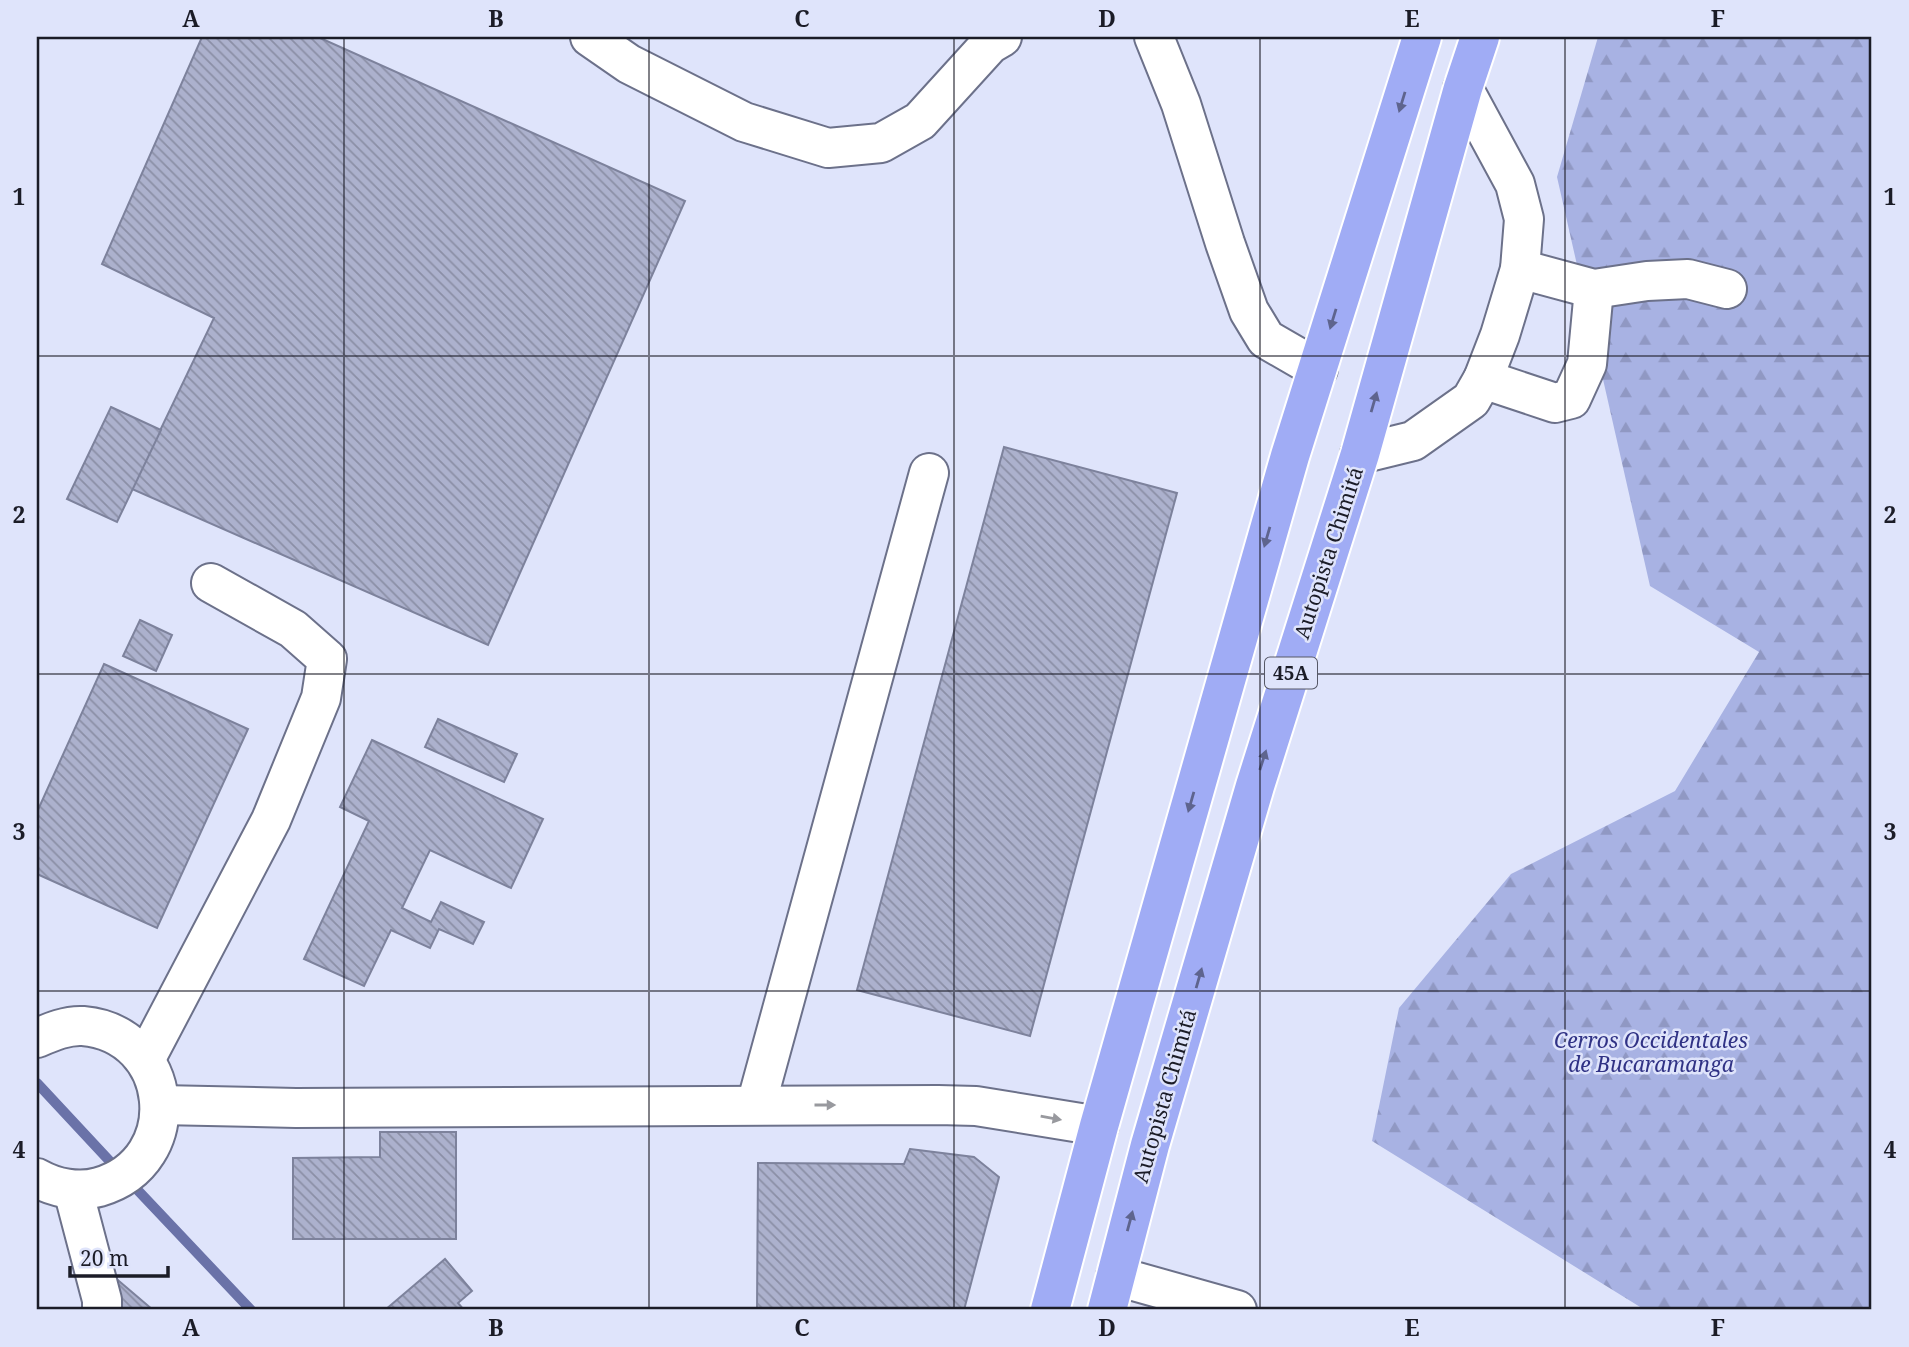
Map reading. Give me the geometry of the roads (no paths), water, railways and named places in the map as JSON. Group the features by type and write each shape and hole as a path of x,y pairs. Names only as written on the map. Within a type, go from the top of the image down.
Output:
{"highway":[{"name":"45A","path":"1050,1310 1098,1126 1290,456 1422,37"},
{"name":"Autopista Chimitá","path":"1111,1293 1150,1145 1255,786 1360,454 1463,88 1480,37"}],"lane":[{"path":"590,37 629,64 744,122 828,148 881,143 920,121 990,44 1002,37"},
{"path":"1154,37 1181,104 1224,243 1249,311 1266,339 1318,369"},
{"path":"1360,454 1413,441 1471,400 1483,379 1500,335 1520,270 1524,219 1516,184 1463,88"},
{"path":"1520,270 1594,289 1647,281 1688,279 1727,289"},
{"path":"1483,379 1555,402 1571,399 1587,364 1594,289"},
{"path":"756,1105 929,474"},
{"path":"145,1060 271,820 321,698 327,659 293,629 211,583"},
{"path":"37,1038 58,1029 82,1026 106,1031 127,1043 145,1060 156,1081 160,1105 159,1125 152,1143 142,1159 120,1178 92,1189 73,1190 47,1184 37,1178"},
{"path":"160,1105 296,1108 976,1106 1098,1126"},
{"path":"73,1190 102,1300 102,1310"},
{"path":"1111,1293 1237,1310"}],"waterway":[{"path":"37,1083 118,1170"},
{"path":"129,1181 251,1310"}],"park label":[{"name":"Cerros Occidentales de Bucaramanga","path":"1651,1053"}]}
